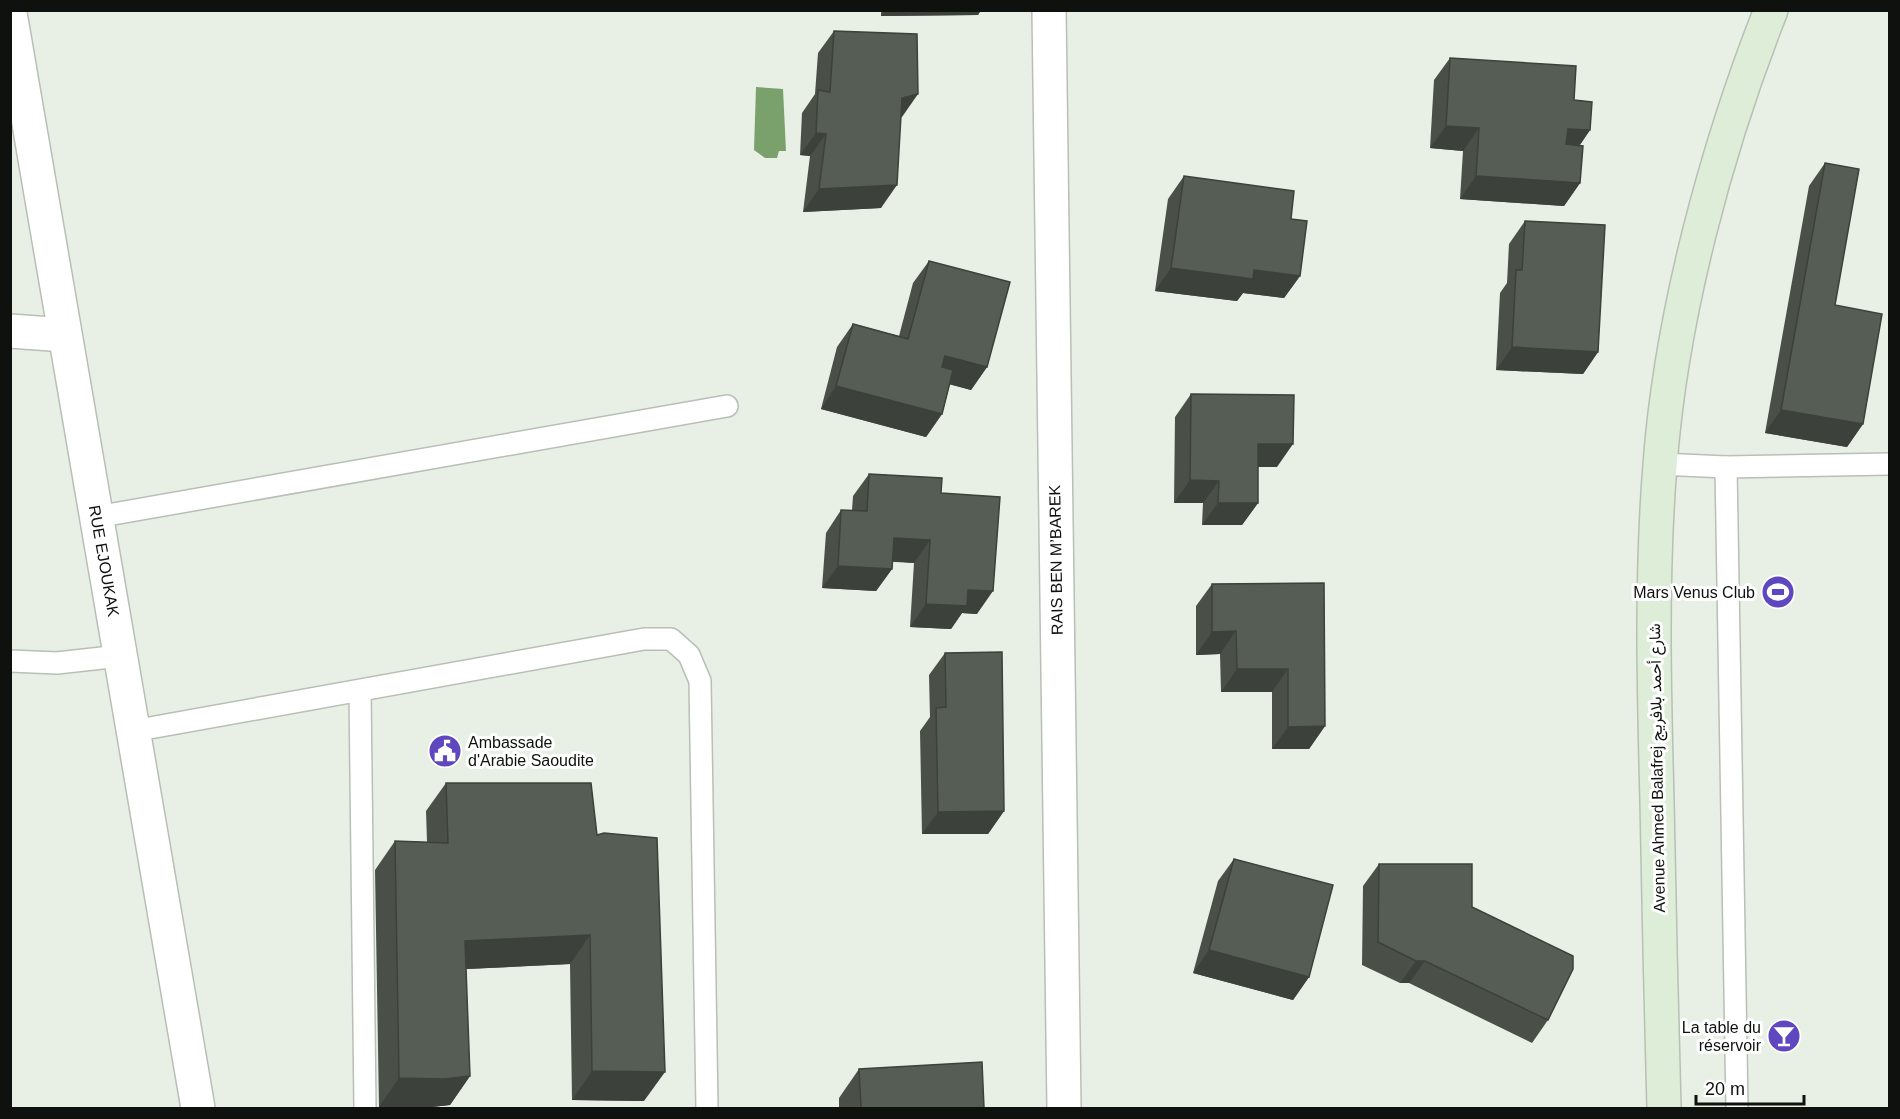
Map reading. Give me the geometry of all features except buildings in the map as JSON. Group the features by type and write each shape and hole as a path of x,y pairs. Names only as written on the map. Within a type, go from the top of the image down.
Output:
{"main road":[{"name":"Avenue Ahmed Balafrej شارع أحمد بلافريج","path":"1664,1108 1653,631 1660,464 1681,319 1697,248 1733,117 1771,10"}],"street":[{"name":"RAIS BEN M’BAREK","path":"1049,10 1064,1108"},
{"name":"RUE EJOUKAK","path":"10,13 198,1108"},
{"path":"10,331 65,335"}],"lane":[{"path":"96,517 727,406"},
{"path":"1660,464 1726,467 1890,464"},
{"path":"1726,467 1737,1108"},
{"path":"133,731 360,692 644,639 671,639 689,655 700,681 707,1108"},
{"path":"10,661 57,663 120,656"},
{"path":"360,692 365,1108"}],"shaded area":[{"path":"756,87 783,89 786,151 779,151 777,158 765,158 754,150"}],"place":[{"name":"Mars Venus Club","path":"1778,592"},
{"name":"Ambassade d'Arabie Saoudite","path":"445,751"},
{"name":"La table du réservoir","path":"1784,1036"}]}
